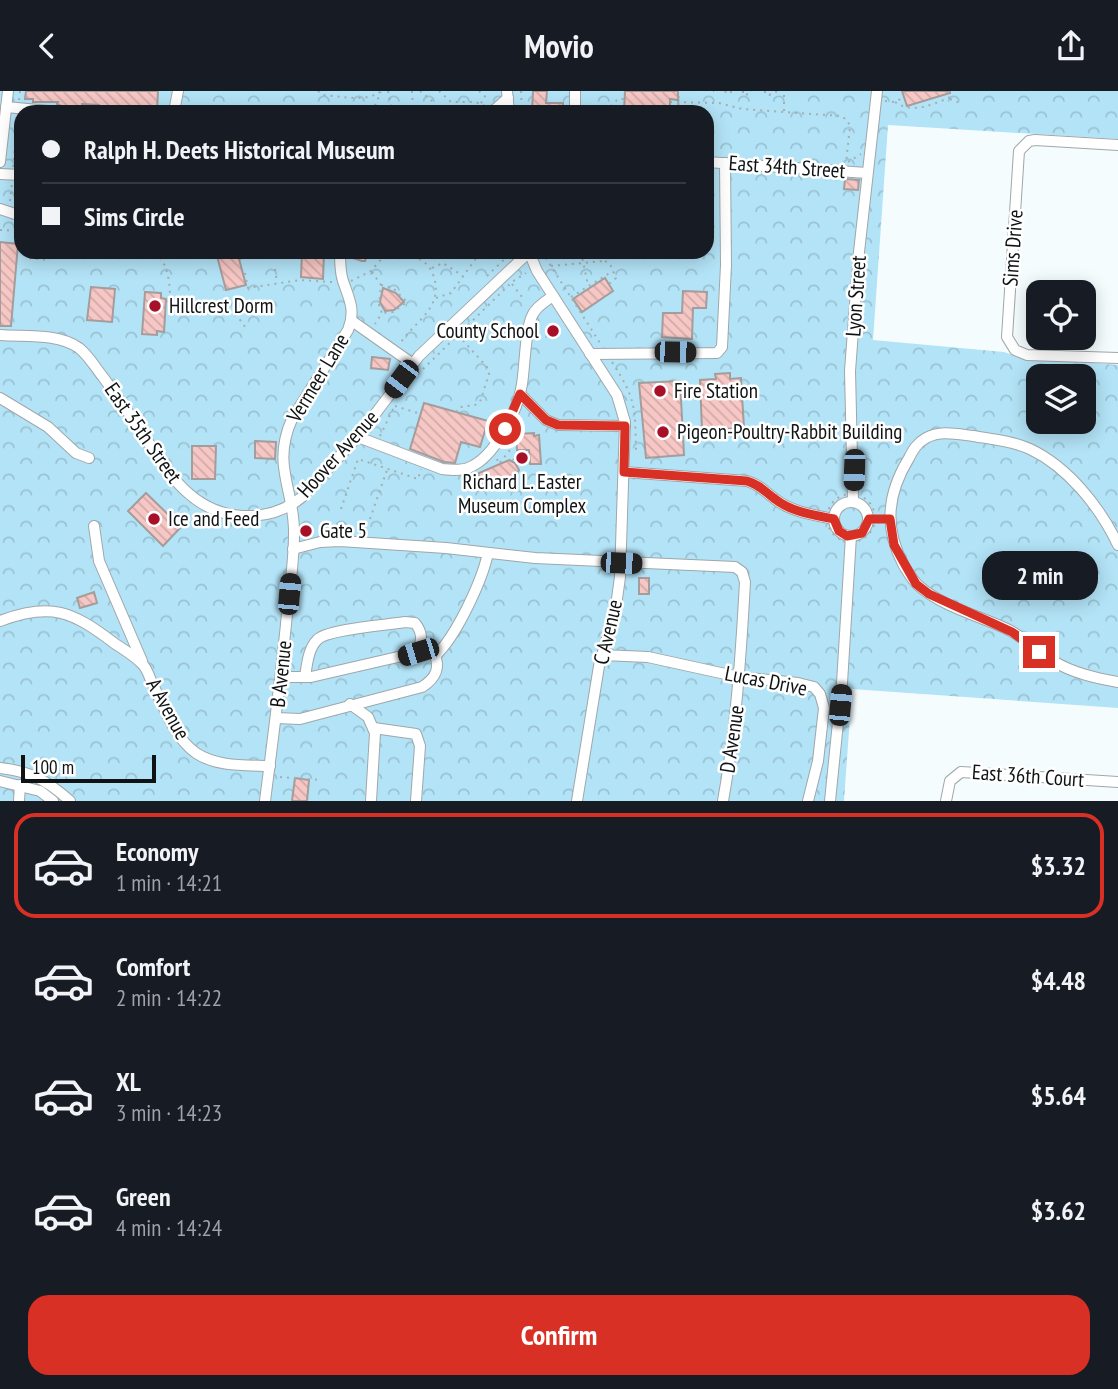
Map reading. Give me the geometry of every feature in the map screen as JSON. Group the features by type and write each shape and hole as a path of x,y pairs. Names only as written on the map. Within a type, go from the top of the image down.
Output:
{"street":[{"path":"0,159 8,91"},
{"name":"Lyon Street","path":"853,497 850,371 867,173 877,96"},
{"path":"6,107 14,108"},
{"name":"Sims Drive","path":"1118,145 1035,140 1023,145 1018,157 1007,337 1015,350 1027,355 1118,358"},
{"name":"East 34th Street","path":"714,162 867,173"},
{"path":"590,353 717,353 722,347 726,265 725,163"},
{"name":"Vermeer Lane","path":"292,505 284,480 285,434 352,321 351,299 344,283 341,259"},
{"name":"Hoover Avenue","path":"292,505 358,437 413,364 522,259"},
{"name":"C Avenue","path":"532,259 617,395 625,426 621,563 577,801"},
{"path":"358,437 454,471 479,463 494,447 505,429 520,394 533,314 553,296"},
{"path":"352,321 413,364"},
{"name":"East 35th Street","path":"0,335 57,339 78,347 120,400 173,479 206,507 232,515 266,516 292,505"},
{"path":"520,394 546,420 558,425 625,426"},
{"path":"0,398 48,427 76,453 89,458"},
{"path":"1118,545 1109,527 1079,487 1051,461 1019,445 957,434 936,434 916,447 902,469 894,491 890,519 894,545 916,584 929,594 1012,632 1066,668 1089,677 1118,683"},
{"path":"625,467 758,484 783,504 807,514 830,518 839,531 851,539"},
{"path":"830,518 839,506 853,497 872,519"},
{"name":"B Avenue","path":"265,801 281,677 293,549 292,505"},
{"path":"872,519 890,519"},
{"path":"851,539 862,533 872,519"},
{"path":"94,526 99,561 144,665"},
{"path":"830,801 841,696 851,539"},
{"path":"293,549 320,542 340,541 621,563"},
{"path":"435,656 445,647 466,608 484,573 488,553"},
{"name":"D Avenue","path":"621,563 735,567 742,572 745,582 739,677 723,801"},
{"name":"A Avenue","path":"0,621 39,609 68,615 104,635 144,665 179,737 187,746 212,761 270,766"},
{"path":"305,677 309,656 317,639 328,633 405,622 415,623 422,631 418,652"},
{"path":"276,718 300,719 422,687 433,680 438,666 435,656 428,650 350,669 305,677 281,677"},
{"name":"Lucas Drive","path":"603,655 648,657 739,677 814,687 820,694 824,708 818,761 808,801"},
{"path":"350,704 368,717 374,728 371,801"},
{"path":"374,728 415,734 420,746 416,801"},
{"path":"0,768 26,772 41,778 70,801"},
{"name":"East 36th Court","path":"946,801 947,788 954,775 967,771 1118,782"},
{"path":"0,782 40,791 53,801"},
{"path":"19,801 20,785"}],"path":[{"path":"318,91 336,96 376,95 381,91"},
{"path":"336,96 337,91"},
{"path":"369,91 376,95"},
{"path":"420,91 435,105"},
{"path":"439,91 451,102 483,105"},
{"path":"479,91 485,97"},
{"path":"479,105 488,91"},
{"path":"679,91 679,105"},
{"path":"725,91 727,95 733,91"},
{"path":"743,91 743,95 750,94 751,91"},
{"path":"765,91 766,95 778,91"},
{"path":"783,112 785,91"},
{"path":"949,99 950,91"},
{"path":"877,96 895,101 904,108 917,109 949,99 960,103"},
{"path":"895,101 904,97"},
{"path":"613,105 618,99 624,99"},
{"path":"670,102 719,103 742,109 841,116 850,126 846,171"},
{"path":"4,211 14,186"},
{"path":"38,259 48,260"},
{"path":"163,259 168,276 167,314 193,305 212,304 228,307 237,314 245,327"},
{"path":"245,273 248,288 300,280 344,283 371,271 381,259"},
{"path":"395,352 404,336 421,321 434,299 435,286 430,268 418,259"},
{"path":"434,299 452,293 474,259"},
{"path":"487,276 505,259"},
{"path":"582,259 588,286"},
{"path":"550,266 605,259 616,278 608,284"},
{"path":"430,268 443,263 464,277"},
{"path":"410,381 511,283 535,267"},
{"path":"275,269 277,283"},
{"path":"371,271 381,285 393,288 407,302 393,312 382,313"},
{"path":"570,298 613,271"},
{"path":"511,283 522,297"},
{"path":"381,285 379,306 382,313"},
{"path":"369,334 382,313"},
{"path":"456,412 460,407 480,402 489,374 487,367 458,334"},
{"path":"377,444 399,398"},
{"path":"394,406 421,414"},
{"path":"499,464 517,441"},
{"path":"341,509 358,459 418,479 423,462"},
{"path":"370,519 388,469"},
{"path":"839,497 853,497 867,500 874,512 873,529 861,540 836,538 831,532 833,501 839,497"},
{"path":"280,778 320,780"}],"green space":[{"path":"0,91 1118,91 1118,139 888,125 873,340 1118,365 1118,708 852,689 844,801 0,801"}],"building":[{"path":"26,91 158,91 157,105 59,105 58,102 33,102 33,99 25,99"},
{"path":"533,91 547,91 546,103 563,103 563,105 532,105"},
{"path":"625,91 678,91 678,100 670,99 670,105 624,105"},
{"path":"902,91 950,91 950,93 907,106"},
{"path":"845,179 859,180 858,190 844,189"},
{"path":"0,242 14,244 14,259 17,259 11,326 0,326"},
{"path":"218,259 239,259 246,285 226,290"},
{"path":"302,259 324,259 323,279 301,277"},
{"path":"605,278 613,291 582,312 573,299"},
{"path":"91,287 115,289 112,322 87,320"},
{"path":"383,288 396,293 404,302 394,310 385,311 380,302"},
{"path":"683,291 707,292 706,308 693,308 692,339 662,337 663,313 682,313"},
{"name":"Hillcrest Dorm","path":"145,292 161,293 161,298 166,299 164,332 157,331 157,335 142,334"},
{"path":"372,357 390,359 388,370 371,368"},
{"path":"730,373 730,379 741,378 744,428 702,430 700,380 716,379 715,374"},
{"name":"Pigeon-Poultry-Rabbit Building","path":"680,381 684,455 646,458 639,383"},
{"path":"424,403 488,421 480,447 461,442 455,463 444,462 410,449"},
{"path":"534,433 534,436 539,435 541,464 530,464 529,450 517,450 516,434"},
{"path":"255,441 276,442 275,459 255,458"},
{"path":"192,446 216,446 215,479 192,479"},
{"path":"509,460 515,463 519,470 516,476 488,489 480,488 476,480 479,473"},
{"name":"Ice and Feed","path":"146,493 181,527 163,546 128,511"},
{"path":"639,578 649,578 649,594 639,594"},
{"path":"94,592 97,603 80,608 77,598"},
{"path":"295,778 309,780 307,801 292,801"}],"place":[{"name":"Hillcrest Dorm","path":"155,306"},
{"name":"County School","path":"553,331"},
{"name":"Fire Station","path":"660,391"},
{"name":"Pigeon-Poultry-Rabbit Building","path":"663,432"},
{"name":"Richard L. Easter Museum Complex","path":"522,458"},
{"name":"Ice and Feed","path":"154,519"},
{"name":"Gate 5","path":"306,531"}],"route":[{"path":"505,429 520,394 546,420 558,425 625,426 624,472 697,476 758,484 775,499 793,508 807,514 834,519 839,531 847,536 862,533 869,519 890,519 894,545 916,584 929,594 1012,632 1039,652"}]}
